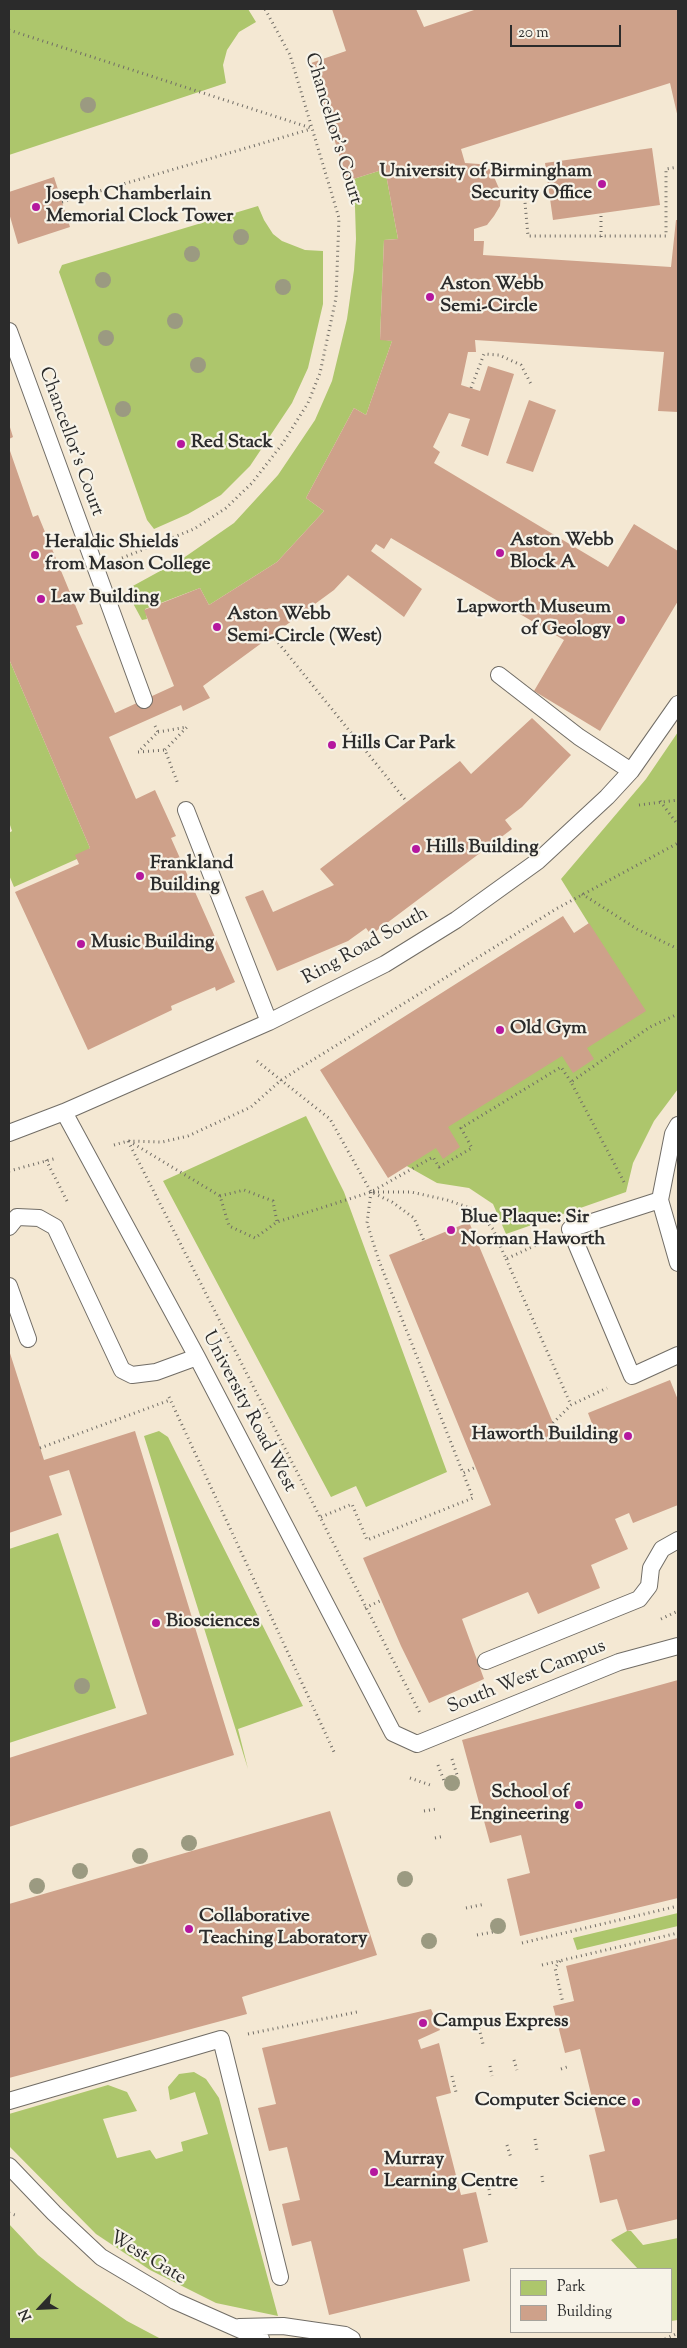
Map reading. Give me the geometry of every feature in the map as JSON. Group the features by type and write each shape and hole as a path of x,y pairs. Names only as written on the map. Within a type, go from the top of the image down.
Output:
{"lane":[{"name":"Chancellor's Court","path":"9,331 94,566"},
{"path":"94,566 144,700"},
{"path":"499,675 579,737 631,771"},
{"name":"Ring Road South","path":"9,1133 64,1112 269,1022 385,964 456,920 538,861 607,797 631,771 678,704"},
{"path":"186,810 269,1022"},
{"name":"University Road West","path":"64,1112 197,1357 393,1733"},
{"path":"678,1125 673,1134 660,1200 678,1262"},
{"path":"660,1200 570,1229 632,1376 678,1355"},
{"path":"9,1227 17,1218 39,1218 55,1227 122,1370 132,1375 156,1372 197,1357"},
{"path":"9,1286 28,1339"},
{"path":"486,1661 639,1599 649,1586 651,1568 662,1549 678,1540"},
{"name":"South West Campus","path":"393,1733 417,1744 619,1662 678,1646"},
{"path":"9,2101 221,2039 280,2277"},
{"name":"West Gate","path":"9,2166 54,2213 101,2257 175,2300 261,2339"},
{"path":"234,2327 283,2326 345,2335 352,2339"}],"path":[{"name":"Chancellor's Court","path":"94,566 150,548 194,529 226,508 252,484 282,443 308,403 320,372 329,339 336,298 339,218 290,55 265,9"},
{"path":"9,30 312,128"},
{"path":"62,202 312,128"},
{"path":"501,193 524,191 528,236 666,236 666,169 678,167"},
{"path":"601,214 601,237"},
{"path":"471,388 484,354 499,354 521,365 532,386"},
{"path":"272,635 407,802"},
{"path":"152,719 158,732"},
{"path":"188,727 166,750 138,752 158,732 188,727"},
{"path":"166,750 170,760"},
{"path":"678,800 660,801 678,825"},
{"path":"9,1170 128,1141 162,1142 188,1136 251,1106 280,1081 582,894 678,843"},
{"path":"582,894 636,929 678,949"},
{"path":"572,1082 650,1027 678,1014"},
{"path":"257,1061 330,1119 371,1192 392,1202 414,1218 424,1241"},
{"path":"128,1141 220,1196 229,1226 255,1238 277,1222 371,1192 433,1157 439,1167 472,1148 461,1128 561,1068 572,1082 637,1206"},
{"path":"128,1141 422,1717"},
{"path":"46,1160 68,1203"},
{"path":"220,1196 244,1190 273,1201 277,1222"},
{"path":"371,1192 411,1192 447,1200 476,1210 493,1229 572,1405"},
{"path":"321,1517 352,1504 367,1540 473,1498 379,1261 367,1223 371,1192"},
{"path":"506,1259 570,1229"},
{"path":"156,1372 335,1754"},
{"path":"553,1422 572,1405 632,1376"},
{"path":"40,1448 170,1400"},
{"path":"463,1473 476,1467"},
{"path":"365,1608 382,1600"},
{"path":"653,1622 678,1611"},
{"path":"450,1753 458,1778"},
{"path":"436,1759 444,1781"},
{"path":"410,1778 430,1785"},
{"path":"424,1811 436,1809"},
{"path":"435,1838 444,1836"},
{"path":"466,1908 486,1904"},
{"path":"522,1942 678,1906"},
{"path":"477,1935 493,1932"},
{"path":"542,1965 678,1933"},
{"path":"560,1960 555,1968 563,2003"},
{"path":"221,2039 357,2012"},
{"path":"480,2028 483,2044"},
{"path":"514,2060 517,2070"},
{"path":"490,2066 492,2076"},
{"path":"561,2069 567,2067"},
{"path":"452,2076 456,2092"},
{"path":"568,2101 575,2098"},
{"path":"535,2139 538,2151"},
{"path":"507,2145 511,2158"},
{"path":"542,2176 543,2184"},
{"path":"514,2183 517,2190"},
{"path":"489,2189 490,2197"},
{"path":"664,2339 678,2333"}],"green space":[{"path":"9,9 248,9 256,22 239,32 227,50 223,65 226,83 9,155"},
{"path":"385,169 398,239 384,240 380,339 392,341 366,415 354,408 306,498 324,511 277,562 209,605 200,588 145,609 147,619 142,620 128,594 131,587 182,559 234,523 278,475 315,420 332,381 347,319 354,270 356,239 355,207 347,181"},
{"path":"258,206 273,234 282,241 305,250 323,251 323,304 308,368 292,403 250,466 221,495 188,514 154,529 147,520 59,272 62,265"},
{"path":"9,659 90,848 77,859 14,887 9,875 9,833 12,831 9,822"},
{"path":"678,732 678,1089 654,1121 633,1163 626,1192 506,1234 493,1204 469,1188 437,1183 405,1165 446,1127 563,1052 585,1047 589,924 561,879 646,779"},
{"path":"306,1116 344,1192 447,1472 366,1507 356,1486 331,1497 163,1181"},
{"path":"159,1431 168,1437 303,1706 238,1729 248,1769 144,1436"},
{"path":"58,1533 116,1708 9,1743 9,1549"},
{"path":"678,1913 678,1926 577,1950 573,1938"},
{"path":"194,2072 206,2079 219,2098 278,2316 216,2303 150,2270 96,2234 9,2146 9,2114 108,2085 127,2092 137,2111 103,2119 117,2158 150,2150 156,2159 183,2151 181,2142 208,2134 195,2092 170,2100 168,2087 179,2074"},
{"path":"9,2224 38,2255 77,2286 127,2321 161,2339 9,2339"},
{"path":"627,2231 631,2231 643,2245 678,2238 678,2320 672,2321 672,2268 637,2268 611,2240"}],"building":[{"path":"332,9 416,9 424,27 477,9 678,9 678,118 670,83 461,149 465,163 479,164 491,170 501,193 500,206 494,216 487,225 474,229 474,241 484,241 483,255 671,267 676,220 678,220 678,412 658,411 664,352 475,340 476,352 468,352 461,385 480,391 488,366 514,374 488,456 461,446 470,419 449,413 433,447 440,452 434,463 608,567 634,524 678,551 678,601 600,731 534,691 564,640 391,538 384,549 376,544 371,551 422,589 404,617 348,575 334,590 203,686 210,698 183,711 181,705 109,737 136,799 155,790 176,836 171,838 235,982 216,991 215,987 171,1006 172,1010 88,1050 15,892 79,864 75,855 90,848 9,659 9,448 33,517 38,515 83,624 76,626 115,713 174,686 144,610 200,588 209,605 277,562 324,511 306,498 354,408 366,415 392,341 380,340 384,240 398,239 385,169 347,181 311,63 346,51"},
{"name":"University of Birmingham Security Office","path":"652,148 660,205 553,220 545,163"},
{"name":"Joseph Chamberlain Memorial Clock Tower","path":"54,177 70,227 18,244 9,213 9,192"},
{"path":"529,400 556,410 533,472 506,463"},
{"path":"9,424 13,437 9,439"},
{"name":"Hills Building","path":"532,718 571,755 522,807 505,820 512,829 371,935 366,928 348,941 277,971 245,897 263,890 273,912 334,885 320,869 460,761 471,774"},
{"name":"Old Gym","path":"563,916 574,933 589,923 646,1011 587,1048 594,1059 573,1073 562,1056 448,1127 460,1147 443,1159 436,1148 388,1178 320,1070"},
{"name":"Haworth Building","path":"469,1222 561,1442 594,1429 588,1413 670,1380 678,1400 678,1505 633,1523 629,1513 615,1519 628,1549 591,1565 600,1588 538,1614 528,1592 462,1619 484,1679 429,1703 401,1646 363,1558 491,1505 389,1255"},
{"name":"Biosciences","path":"9,1350 44,1460 135,1431 234,1755 9,1827 9,1758 147,1714 69,1470 49,1476 62,1515 9,1533"},
{"name":"School of Engineering","path":"678,1680 678,1898 520,1936 507,1879 530,1873 521,1835 490,1843 462,1740"},
{"name":"Collaborative Teaching Laboratory","path":"330,1811 377,1955 242,1997 247,2014 9,2078 9,1904"},
{"name":"Computer Science","path":"678,1938 678,2219 627,2231 617,2199 600,2203 589,2155 605,2151 580,2049 565,2053 553,2006 574,2001 566,1966"},
{"name":"Murray Learning Centre","path":"431,2009 440,2030 418,2040 421,2049 439,2043 451,2093 436,2097 461,2195 476,2192 488,2242 463,2249 470,2281 329,2315 311,2241 292,2246 282,2204 300,2200 287,2147 269,2151 258,2108 276,2104 262,2048"}],"place":[{"name":"University of Birmingham Security Office","path":"602,184"},
{"name":"Joseph Chamberlain Memorial Clock Tower","path":"36,207"},
{"name":"Aston Webb Semi-Circle","path":"430,297"},
{"name":"Red Stack","path":"181,444"},
{"name":"Aston Webb Block A","path":"500,553"},
{"name":"Heraldic Shields from Mason College","path":"35,555"},
{"name":"Law Building","path":"41,599"},
{"name":"Lapworth Museum of Geology","path":"621,620"},
{"name":"Aston Webb Semi-Circle (West)","path":"217,627"},
{"name":"Hills Car Park","path":"332,745"},
{"name":"Hills Building","path":"416,849"},
{"name":"Frankland Building","path":"140,876"},
{"name":"Music Building","path":"81,944"},
{"name":"Old Gym","path":"500,1030"},
{"name":"Blue Plaque: Sir Norman Haworth","path":"451,1230"},
{"name":"Haworth Building","path":"628,1436"},
{"name":"Biosciences","path":"156,1623"},
{"name":"School of Engineering","path":"579,1805"},
{"name":"Collaborative Teaching Laboratory","path":"189,1929"},
{"name":"Campus Express","path":"423,2023"},
{"name":"Computer Science","path":"636,2102"},
{"name":"Murray Learning Centre","path":"374,2172"}]}
